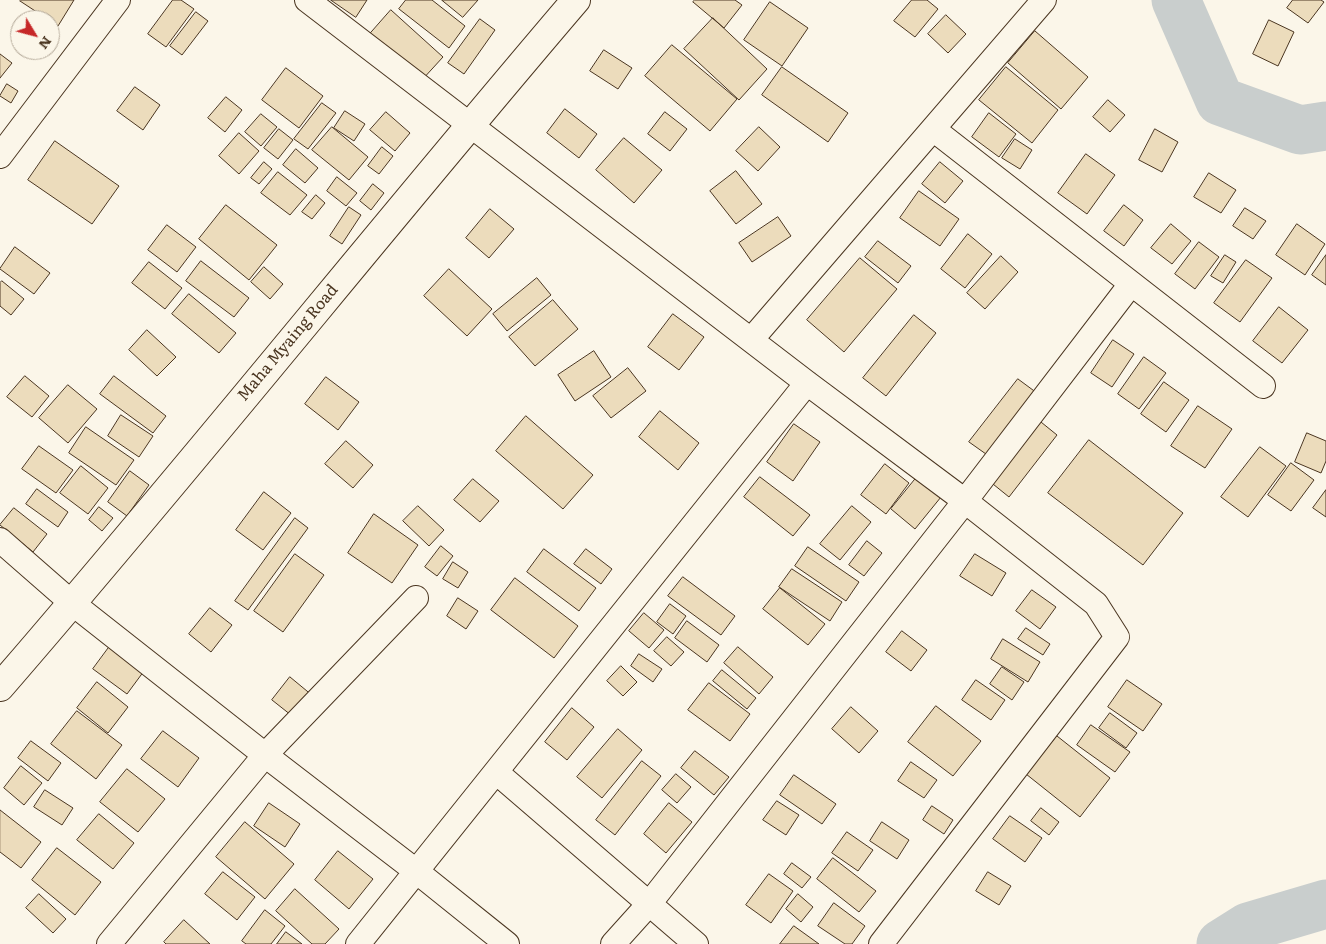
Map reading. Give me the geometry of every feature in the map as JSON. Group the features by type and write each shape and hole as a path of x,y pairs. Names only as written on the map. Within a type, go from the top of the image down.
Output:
{"street":[{"path":"0,156 118,0"},
{"path":"306,0 807,383 966,501 1096,604 1117,637 881,944"},
{"name":"Maha Myaing Road","path":"0,687 576,0"},
{"path":"751,340 1044,0"},
{"path":"932,129 1263,386"},
{"path":"613,944 649,904 966,501 1131,284"},
{"path":"358,944 807,383"},
{"path":"0,540 72,603 507,944"},
{"path":"109,944 265,755 416,598"},
{"path":"496,772 696,944"}],"building":[{"path":"74,0 60,23 60,10 34,10 20,1"},
{"path":"173,0 181,0 194,9 166,47 148,34"},
{"path":"331,0 367,0 356,17"},
{"path":"406,0 432,0 465,26 449,48 399,9"},
{"path":"442,0 478,0 463,17"},
{"path":"695,0 735,0 742,5 724,28 693,2"},
{"path":"912,0 927,0 938,9 915,37 894,21"},
{"path":"1293,0 1321,0 1324,2 1308,23 1287,8"},
{"path":"770,2 808,28 782,66 744,40"},
{"path":"391,10 443,57 421,81 369,35"},
{"path":"196,12 208,21 182,55 170,46"},
{"path":"946,15 966,34 948,53 928,34"},
{"path":"713,18 767,69 739,100 684,49"},
{"path":"480,19 495,30 464,74 448,63"},
{"path":"1269,20 1294,32 1278,66 1253,54"},
{"path":"1035,31 1088,77 1061,109 1008,63"},
{"path":"672,45 737,99 710,131 645,76"},
{"path":"604,50 632,68 618,89 590,71"},
{"path":"0,54 12,63 0,78"},
{"path":"782,67 848,113 828,142 762,95"},
{"path":"1006,67 1058,110 1032,143 979,100"},
{"path":"286,68 323,96 299,128 262,100"},
{"path":"7,84 18,91 11,103 0,96"},
{"path":"135,87 160,105 143,130 117,111"},
{"path":"226,97 242,110 225,132 208,118"},
{"path":"1108,100 1125,115 1110,132 1093,117"},
{"path":"322,103 336,113 308,149 294,139"},
{"path":"565,109 597,134 579,158 547,133"},
{"path":"345,111 365,124 354,141 334,128"},
{"path":"386,112 410,133 395,151 370,130"},
{"path":"665,112 687,129 670,151 648,134"},
{"path":"989,113 1016,134 999,157 972,137"},
{"path":"261,114 277,127 261,146 245,132"},
{"path":"332,127 368,157 349,180 312,150"},
{"path":"759,127 780,147 758,171 736,151"},
{"path":"279,129 293,140 278,159 264,148"},
{"path":"1155,129 1178,142 1162,172 1139,160"},
{"path":"239,133 259,151 239,174 219,156"},
{"path":"624,138 662,170 634,203 596,170"},
{"path":"1015,139 1032,150 1020,169 1002,158"},
{"path":"55,141 119,186 92,224 28,180"},
{"path":"382,147 393,156 379,174 368,166"},
{"path":"296,149 318,168 305,183 283,165"},
{"path":"1086,154 1115,175 1087,214 1058,193"},
{"path":"264,162 272,169 259,184 251,178"},
{"path":"940,162 963,181 945,203 922,184"},
{"path":"736,171 762,204 736,224 710,191"},
{"path":"278,172 307,195 290,215 261,193"},
{"path":"1209,173 1236,190 1221,213 1194,197"},
{"path":"337,177 357,193 346,206 327,191"},
{"path":"373,184 384,193 371,210 360,201"},
{"path":"919,191 959,219 940,246 900,218"},
{"path":"316,195 325,203 312,219 302,212"},
{"path":"226,205 277,245 249,280 199,239"},
{"path":"1124,205 1143,220 1124,246 1104,231"},
{"path":"349,207 361,215 342,244 330,236"},
{"path":"1245,208 1266,221 1253,239 1233,226"},
{"path":"490,209 514,229 489,258 466,238"},
{"path":"778,217 791,236 752,262 739,243"},
{"path":"1171,224 1191,241 1172,264 1151,248"},
{"path":"1297,224 1325,244 1305,275 1276,255"},
{"path":"167,225 196,247 177,272 148,250"},
{"path":"968,234 992,254 965,288 941,269"},
{"path":"878,241 911,266 898,283 865,257"},
{"path":"1199,242 1219,257 1195,289 1175,274"},
{"path":"15,247 50,273 34,294 0,269"},
{"path":"1225,255 1236,262 1223,283 1211,276"},
{"path":"1326,255 1326,285 1312,275"},
{"path":"1001,256 1018,272 985,309 967,293"},
{"path":"860,258 897,289 844,352 807,320"},
{"path":"1246,260 1272,278 1240,322 1214,303"},
{"path":"201,261 249,298 234,317 186,281"},
{"path":"149,262 182,288 165,309 132,283"},
{"path":"264,267 283,284 270,299 251,282"},
{"path":"449,269 492,309 467,336 424,296"},
{"path":"537,278 551,295 507,331 493,314"},
{"path":"2,281 24,299 11,315 0,306 0,283"},
{"path":"189,294 236,333 219,353 172,314"},
{"path":"553,300 578,329 535,366 509,337"},
{"path":"1279,307 1308,330 1282,363 1253,341"},
{"path":"673,314 704,337 679,370 648,347"},
{"path":"914,315 936,333 886,396 863,378"},
{"path":"147,330 176,357 157,376 129,350"},
{"path":"1113,340 1134,354 1112,387 1091,373"},
{"path":"594,351 611,377 575,401 558,375"},
{"path":"1144,357 1166,373 1139,409 1118,394"},
{"path":"628,368 646,391 611,418 593,396"},
{"path":"25,376 49,396 32,417 7,397"},
{"path":"114,376 166,416 153,433 100,394"},
{"path":"326,377 359,402 338,430 305,404"},
{"path":"1018,379 1041,396 993,459 969,442"},
{"path":"1164,382 1189,400 1166,432 1141,414"},
{"path":"68,385 97,409 68,443 39,418"},
{"path":"1198,406 1232,429 1205,468 1171,446"},
{"path":"660,411 699,443 678,470 639,437"},
{"path":"121,415 153,436 139,457 108,436"},
{"path":"526,416 593,475 563,509 496,451"},
{"path":"1036,418 1057,435 1009,497 988,480"},
{"path":"794,424 820,442 793,481 767,462"},
{"path":"86,427 134,460 116,485 69,453"},
{"path":"1307,433 1326,441 1326,461 1321,473 1295,462"},
{"path":"1089,440 1183,513 1143,565 1048,493"},
{"path":"346,441 373,465 353,488 325,464"},
{"path":"39,446 73,470 56,493 22,469"},
{"path":"1260,447 1286,466 1248,517 1221,497"},
{"path":"1291,463 1314,480 1291,511 1268,495"},
{"path":"885,464 909,483 886,514 861,495"},
{"path":"81,466 108,488 88,514 60,493"},
{"path":"130,471 149,485 127,516 108,502"},
{"path":"760,477 810,515 793,536 744,497"},
{"path":"917,477 941,497 915,529 891,509"},
{"path":"473,479 499,501 480,522 454,500"},
{"path":"37,489 68,512 58,527 26,504"},
{"path":"1326,490 1326,517 1313,508"},
{"path":"264,492 291,513 263,550 236,530"},
{"path":"418,506 444,530 429,546 403,521"},
{"path":"852,506 871,522 840,560 820,544"},
{"path":"99,507 113,518 102,531 89,520"},
{"path":"14,508 47,534 33,552 0,525"},
{"path":"374,514 418,545 392,583 348,553"},
{"path":"295,518 308,528 248,610 235,601"},
{"path":"867,541 882,553 864,576 849,565"},
{"path":"441,546 453,556 437,576 425,567"},
{"path":"808,547 859,582 846,601 795,566"},
{"path":"544,549 596,588 579,611 527,572"},
{"path":"586,549 612,569 601,584 574,564"},
{"path":"295,554 324,575 283,632 254,611"},
{"path":"975,554 1006,573 992,596 960,576"},
{"path":"453,562 468,572 458,588 443,579"},
{"path":"792,569 842,602 830,621 779,587"},
{"path":"683,577 735,616 721,635 668,596"},
{"path":"515,578 578,626 554,658 491,610"},
{"path":"780,588 825,624 808,645 763,609"},
{"path":"1032,590 1056,607 1040,629 1016,611"},
{"path":"458,598 478,611 466,629 447,616"},
{"path":"670,604 686,616 673,634 657,622"},
{"path":"210,608 232,625 211,652 189,634"},
{"path":"644,613 664,630 649,648 629,631"},
{"path":"687,621 719,645 707,662 675,638"},
{"path":"1026,628 1050,644 1043,655 1018,639"},
{"path":"902,631 927,650 911,671 886,652"},
{"path":"667,637 684,652 671,666 654,651"},
{"path":"1003,639 1040,662 1028,682 991,659"},
{"path":"110,646 144,671 127,694 93,669"},
{"path":"738,647 773,677 759,694 724,663"},
{"path":"639,654 662,669 653,682 631,666"},
{"path":"621,666 637,682 623,696 607,681"},
{"path":"1002,667 1024,682 1012,700 990,684"},
{"path":"722,670 756,698 747,709 713,681"},
{"path":"290,677 313,696 296,719 272,700"},
{"path":"976,680 1005,700 991,720 962,700"},
{"path":"1127,680 1162,704 1143,731 1108,707"},
{"path":"97,682 128,707 108,733 77,708"},
{"path":"709,683 750,714 730,741 688,710"},
{"path":"936,706 981,741 953,776 908,742"},
{"path":"851,707 878,731 859,753 832,729"},
{"path":"572,708 594,727 567,760 545,742"},
{"path":"77,711 122,745 96,779 51,744"},
{"path":"1110,713 1137,733 1126,748 1099,728"},
{"path":"1091,725 1130,752 1115,772 1077,745"},
{"path":"618,729 642,750 602,798 577,777"},
{"path":"163,731 199,758 178,787 141,759"},
{"path":"1057,736 1110,778 1080,817 1026,774"},
{"path":"31,741 61,763 48,781 18,758"},
{"path":"695,751 729,777 714,795 681,768"},
{"path":"642,761 661,776 615,835 596,820"},
{"path":"911,762 937,780 924,798 898,781"},
{"path":"21,766 42,783 24,805 4,788"},
{"path":"127,769 165,799 138,832 100,802"},
{"path":"676,774 691,787 677,803 662,790"},
{"path":"794,775 836,804 822,824 780,795"},
{"path":"45,790 73,808 62,825 34,807"},
{"path":"777,801 799,815 786,835 763,820"},
{"path":"269,803 300,824 285,847 254,826"},
{"path":"669,803 692,822 666,853 644,834"},
{"path":"932,806 953,820 944,834 923,820"},
{"path":"1041,808 1059,822 1049,835 1031,821"},
{"path":"0,810 41,842 21,868 0,852"},
{"path":"99,814 134,843 113,869 77,840"},
{"path":"1010,816 1042,838 1025,862 993,839"},
{"path":"245,822 294,864 265,899 216,857"},
{"path":"882,822 909,840 897,859 870,841"},
{"path":"847,832 873,850 858,871 832,853"},
{"path":"57,848 101,882 75,915 32,880"},
{"path":"338,851 373,879 349,909 315,880"},
{"path":"833,858 876,891 859,912 817,879"},
{"path":"792,863 811,877 802,888 784,874"},
{"path":"223,872 255,897 237,920 205,894"},
{"path":"988,872 1011,886 999,905 976,891"},
{"path":"769,874 793,891 771,923 746,905"},
{"path":"295,889 339,929 325,944 312,944 276,911"},
{"path":"39,894 66,919 53,933 26,908"},
{"path":"798,894 813,907 801,922 786,909"},
{"path":"834,903 865,926 852,944 845,944 818,926"},
{"path":"265,910 285,926 271,944 246,944 242,941"},
{"path":"184,920 210,944 166,944 164,942"},
{"path":"794,926 819,944 780,944"},
{"path":"286,932 302,944 277,944"}],"waterway":[{"path":"1176,0 1220,101 1300,130 1326,126"},
{"path":"1221,944 1248,927 1326,904"}]}
